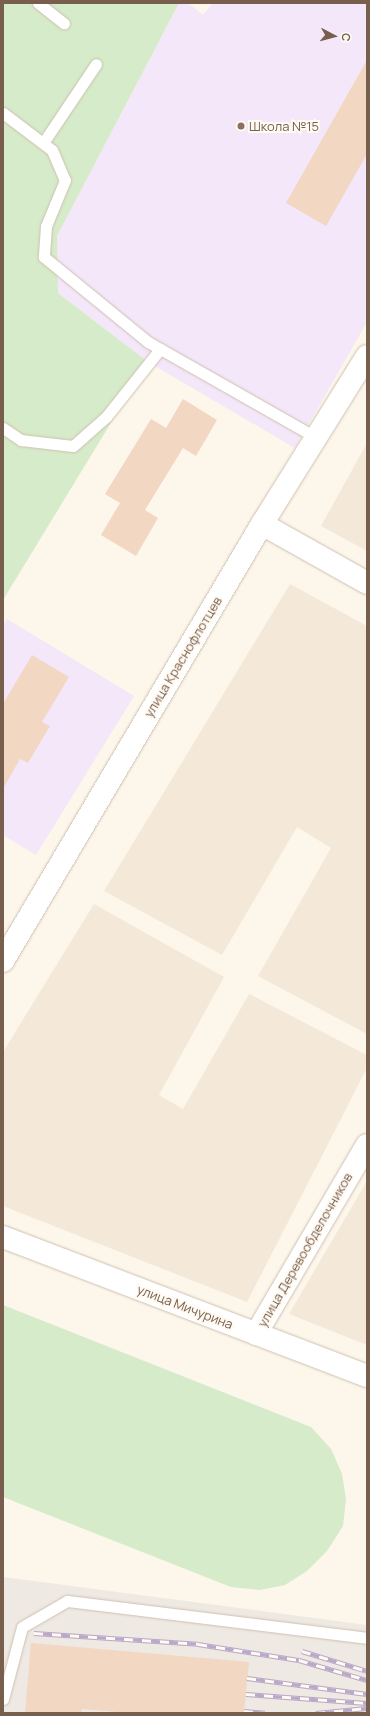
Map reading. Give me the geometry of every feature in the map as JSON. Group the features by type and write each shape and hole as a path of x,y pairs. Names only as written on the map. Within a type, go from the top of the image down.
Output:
{"street":[{"name":"улица Краснофлотцев","path":"3,961 262,524 367,356"},
{"path":"262,524 367,583"},
{"name":"улица Деревообделочников","path":"256,1334 367,1145"},
{"name":"улица Мичурина","path":"3,1237 367,1376"}],"lane":[{"path":"38,3 64,23"},
{"path":"43,143 96,64"},
{"path":"3,113 52,150 65,180 46,226 44,257 160,349 317,438"},
{"path":"3,428 21,440 74,446 106,417 160,349"},
{"path":"3,1699 22,1627 67,1601 367,1638"}],"shaded area":[{"name":"Школа №15","path":"179,3 188,3 203,15 213,3 367,3 367,322 295,448 148,362 58,293 57,236"},
{"path":"367,443 367,551 321,526"},
{"path":"290,584 367,626 367,1034 258,976 331,848 297,827 222,955 104,891"},
{"path":"7,619 134,696 36,855 3,835 3,625"},
{"path":"94,904 224,977 159,1095 183,1109 249,994 367,1055 367,1068 247,1302 3,1206 3,1052"},
{"path":"367,1181 367,1345 289,1314"},
{"path":"3,1577 367,1625 367,1713 3,1713"}],"green space":[{"path":"3,3 179,3 57,236 58,293 148,362 3,600"},
{"path":"3,1305 311,1427 331,1449 342,1474 346,1499 343,1526 327,1551 307,1571 285,1585 260,1590 231,1587 3,1497"}],"building":[{"path":"367,60 367,154 326,226 286,203"},
{"path":"183,399 217,420 196,456 183,448 145,510 158,518 136,556 101,535 120,503 105,494 151,419 166,428"},
{"path":"32,655 69,677 42,722 50,726 28,763 20,759 3,789 3,704"},
{"path":"31,1643 249,1662 244,1713 129,1713 82,1709 81,1713 25,1713"}],"railway":[{"path":"34,1633 198,1644 299,1660 367,1680"},
{"path":"302,1651 367,1671"},
{"path":"247,1678 367,1694"},
{"path":"246,1694 367,1703"},
{"path":"316,1713 367,1708"},
{"path":"244,1711 265,1713"}],"place":[{"name":"Школа №15","path":"241,126"}]}
